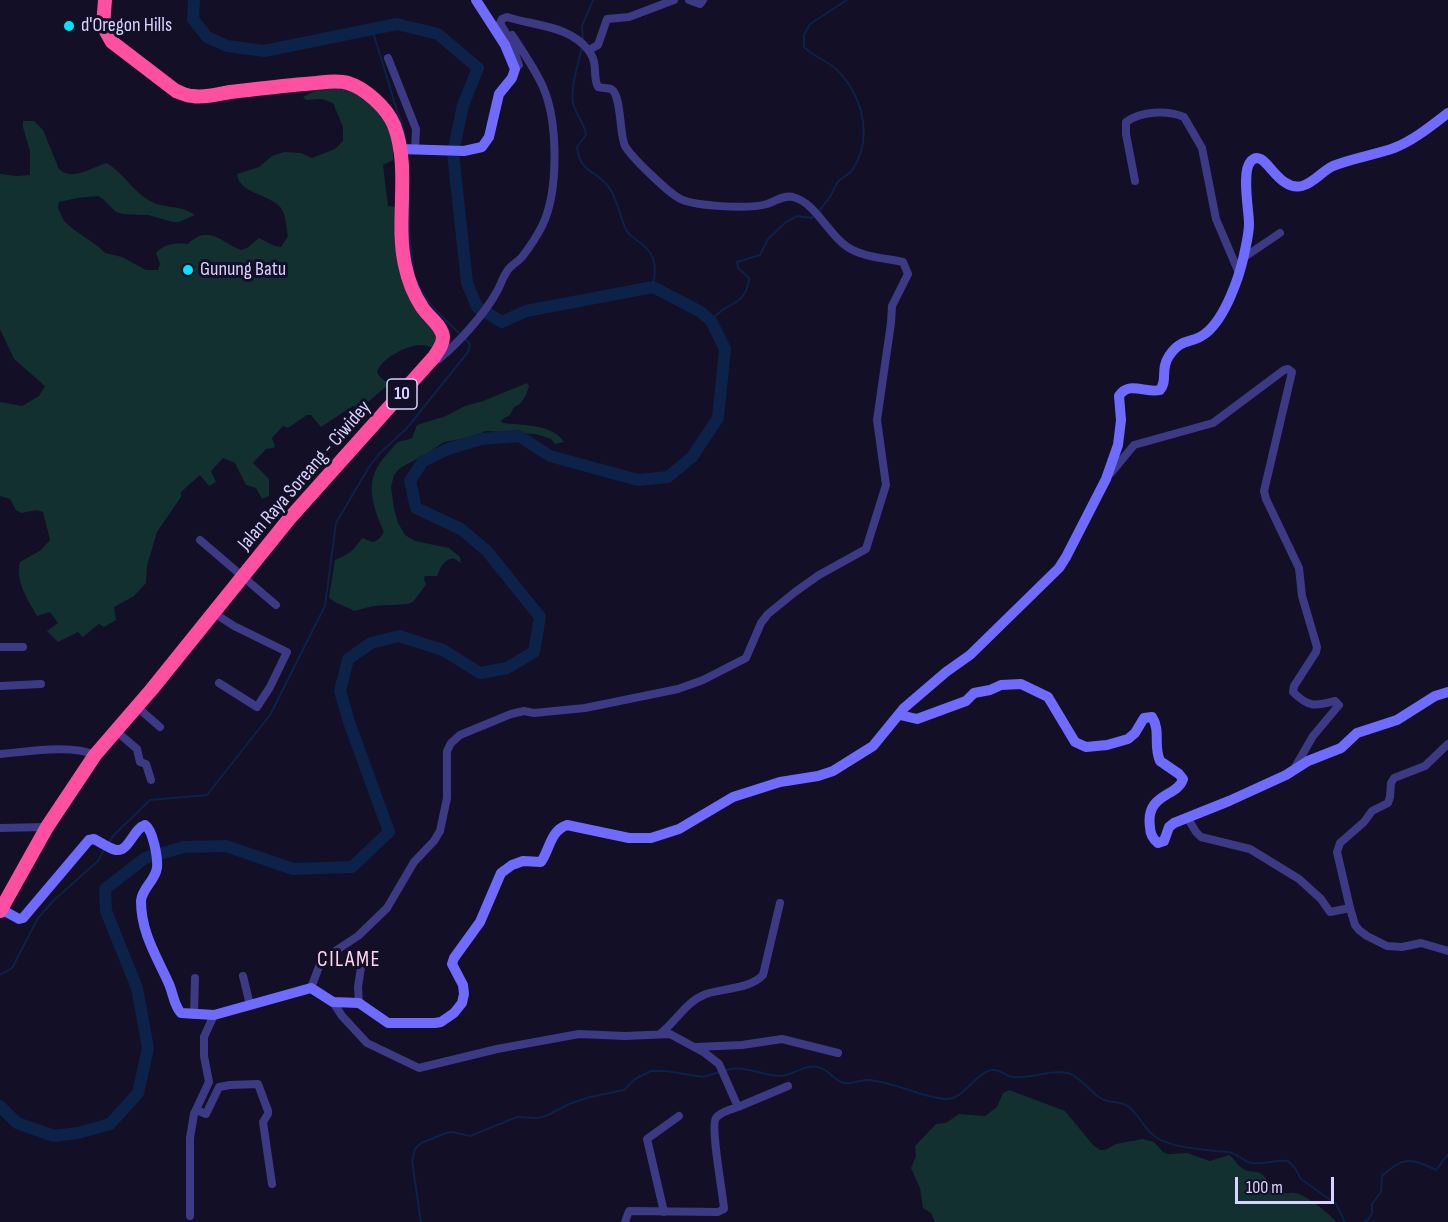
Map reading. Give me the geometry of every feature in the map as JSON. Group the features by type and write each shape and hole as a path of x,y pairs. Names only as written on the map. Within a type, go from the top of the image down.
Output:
{"highway":[{"name":"Jalan Raya Soreang - Ciwidey","path":"1,910 47,827 95,755 137,707 289,519 434,357 443,338 441,331 417,299 403,258 400,234 407,150 384,109 348,83 294,84 201,96 176,91 112,42 103,26 105,0"}],"street":[{"path":"476,0 505,45 515,69"},
{"path":"588,50 598,45 607,19 629,17 674,0"},
{"path":"689,0 700,4 703,0"},
{"path":"311,988 320,964 326,957 357,936 387,908 414,862 440,831 447,798 447,751 451,743 460,735 524,711 534,713 585,708 678,689 703,680 746,658 751,650 755,634 768,614 819,575 864,551 868,546 886,485 877,420 892,306 908,271 903,262 859,252 846,246 799,199 787,196 766,204 751,206 698,205 677,198 625,146 615,93 609,89 600,88 597,84 596,65 588,50 562,31 507,17 502,19"},
{"path":"388,58 416,129 407,150 464,151 482,147 487,140 499,94 519,65 516,54 500,23 502,19"},
{"path":"434,357 439,359 461,338 496,295 506,273 521,258 541,227 550,204 555,175 551,121 544,88 502,19"},
{"path":"1135,182 1126,122 1135,117 1158,112 1184,117 1202,148 1216,219 1239,273"},
{"path":"333,1002 359,1003 388,1023 441,1022 454,1013 462,1003 463,985 452,964 480,922 501,873 523,861 541,862 555,833 561,827 567,825 629,838 651,838 679,829 733,797 780,782 803,780 833,771 873,746 904,708 970,655 1059,568 1106,479 1120,434 1119,396 1121,392 1131,388 1152,392 1160,390 1163,386 1163,368 1168,357 1179,343 1196,339 1209,330 1227,302 1239,273 1249,226 1246,184 1248,165 1252,159 1262,159 1280,181 1300,187 1311,183 1328,169 1340,163 1406,142 1448,113"},
{"path":"1243,258 1280,233"},
{"path":"1106,479 1134,444 1213,423 1284,370 1288,369 1292,372 1264,495 1288,550 1299,568 1302,596 1317,646 1316,652 1294,686 1293,692 1314,705 1335,701 1339,705 1313,736 1293,771"},
{"path":"200,540 276,605"},
{"path":"214,612 239,629 287,652 270,687 256,707 219,684"},
{"path":"0,647 23,647"},
{"path":"0,686 41,684"},
{"path":"900,715 910,718 925,717 937,710 966,701 974,693 1000,686 1021,684 1048,697 1075,742 1086,747 1107,745 1128,739 1135,733 1144,718 1152,717 1158,730 1155,744 1158,757 1162,764 1183,779 1181,784 1163,795 1152,807 1149,824 1153,839 1158,843 1163,842 1171,824 1236,798 1293,771 1308,761 1341,748 1357,733 1397,720 1435,696 1448,692"},
{"path":"137,707 160,727"},
{"path":"116,731 137,749 140,762 146,764 150,780"},
{"path":"1448,744 1425,765 1394,778 1388,803 1372,812 1338,846 1338,861 1355,925 1359,930 1387,946 1402,947 1421,943 1448,951"},
{"path":"0,754 56,750 80,751 95,755"},
{"path":"1187,817 1201,837 1246,847 1299,879 1321,899 1330,912 1350,908"},
{"path":"1,910 19,919 23,918 89,840 94,839 120,850 126,846 138,828 145,825 151,832 157,868 141,900 145,933 178,1011 194,1015 214,1015 311,988 333,1002 342,1016 367,1043 419,1068 496,1049 579,1034 626,1036 670,1034 695,1047 722,1067 738,1107"},
{"path":"0,828 47,827"},
{"path":"658,1035 668,1027 688,1003 704,995 755,982 763,975 780,903"},
{"path":"359,1003 358,987 362,961"},
{"path":"243,976 250,1005"},
{"path":"194,1015 195,978"},
{"path":"190,1216 190,1138 196,1110 209,1082 204,1056 204,1037 214,1015"},
{"path":"695,1047 742,1046 782,1039 838,1053"},
{"path":"196,1110 206,1114 219,1087 258,1084 268,1114 263,1122 272,1184"},
{"path":"625,1222 629,1211 718,1212 724,1209 715,1139 715,1120 718,1116 788,1086"},
{"path":"664,1212 647,1139 679,1116"}],"green space":[{"path":"348,83 378,108 393,132 393,160 383,165 388,206 395,207 402,265 437,329 439,346 414,346 401,350 389,358 377,372 389,384 360,409 353,406 321,427 311,415 307,415 288,428 283,426 272,438 275,446 266,449 253,463 269,479 269,496 262,499 256,488 246,485 235,463 223,458 211,471 216,482 209,486 200,475 181,492 181,497 157,532 147,566 146,583 134,596 114,607 116,620 104,627 99,624 83,637 78,632 58,642 47,631 58,623 50,612 37,616 23,590 19,576 20,562 41,550 50,540 43,512 37,510 21,513 16,510 10,499 0,496 0,402 22,406 39,396 45,386 14,359 0,329 0,174 30,175 30,151 23,121 34,121 43,130 59,169 64,173 76,174 107,163 150,201 183,209 195,215 179,222 173,222 148,215 123,214 116,212 98,196 59,202 58,208 64,221 105,253 122,257 146,270 158,270 160,264 156,253 159,250 171,244 188,244 203,235 216,237 241,250 259,238 281,247 288,236 283,211 276,203 243,186 237,174 259,167 272,156 284,152 301,153 312,158 335,149 343,141 343,127 333,103 322,99 306,100 303,97 314,91"},
{"path":"527,383 529,386 526,395 520,404 514,407 510,415 501,420 502,423 545,429 559,436 564,442 555,444 551,439 536,434 486,431 471,437 444,442 400,468 394,475 391,487 394,509 405,535 415,541 449,548 460,557 461,563 453,558 449,559 442,565 437,576 425,576 425,586 413,602 407,604 373,606 354,611 331,599 329,597 335,560 350,552 362,538 373,542 379,539 384,532 373,501 372,482 380,463 396,444 412,438 417,425 446,416 465,406"},
{"path":"1009,1090 1065,1111 1093,1145 1100,1150 1116,1144 1143,1139 1154,1142 1168,1154 1187,1153 1210,1161 1229,1155 1244,1170 1260,1173 1281,1192 1299,1194 1310,1200 1336,1222 935,1222 931,1213 923,1208 920,1188 911,1168 916,1156 915,1146 936,1124 946,1123 959,1114 985,1116 997,1107 1003,1093"}],"waterway":[{"path":"0,1106 17,1123 54,1136 78,1133 110,1124 138,1093 148,1048 137,988 106,911 105,889 145,858 184,847 226,846 293,869 352,867 389,832 340,691 348,659 371,643 399,636 443,650 480,673 507,668 534,652 540,617 487,551 461,529 416,508 410,481 423,461 448,449 481,439 519,436 550,456 638,480 668,477 692,457 718,418 725,349 711,321 701,312 653,287 526,311 502,322 477,307 467,283 453,153 463,105 478,68 438,34 397,24 264,51 227,46 207,37 193,19 194,0"},
{"path":"583,40 582,26 593,0"},
{"path":"711,321 744,294 749,278 738,268 737,262 760,255 768,239 786,222 797,216 812,218 822,208 841,179 852,171 859,157 864,131 854,93 838,71 804,47 804,35 810,24 847,0"},
{"path":"372,30 403,125 406,143"},
{"path":"582,46 572,97 586,135 577,147 579,156 581,162 603,180 611,190 627,231 651,254 655,270 653,287"},
{"path":"409,196 409,233 414,274"},
{"path":"417,282 431,305 461,335"},
{"path":"109,843 113,836 150,800 207,795 270,715 325,606 336,523 379,454 407,428 468,352 470,344 465,339"},
{"path":"0,975 12,968 38,918 54,900 98,861 104,850"},
{"path":"726,1070 747,1069 779,1076 808,1067 818,1067 844,1083 877,1081 947,1099 958,1095 983,1074 992,1070 1014,1077 1054,1072 1068,1073 1080,1080 1100,1098 1131,1108 1152,1135 1171,1144 1230,1152 1252,1163 1288,1161 1301,1179 1336,1204 1345,1222"},
{"path":"421,1222 412,1161 415,1149 421,1143 452,1132 470,1136 517,1117 546,1116 569,1104 624,1090 635,1079 651,1071 703,1077 720,1072"},
{"path":"1364,1222 1372,1213 1372,1204 1381,1192 1382,1176 1396,1165 1407,1161 1436,1170 1448,1155"}],"place":[{"name":"d'Oregon Hills","path":"69,26"},
{"name":"Gunung Batu","path":"188,270"}],"district":[{"name":"CILAME","path":"349,960"}]}
